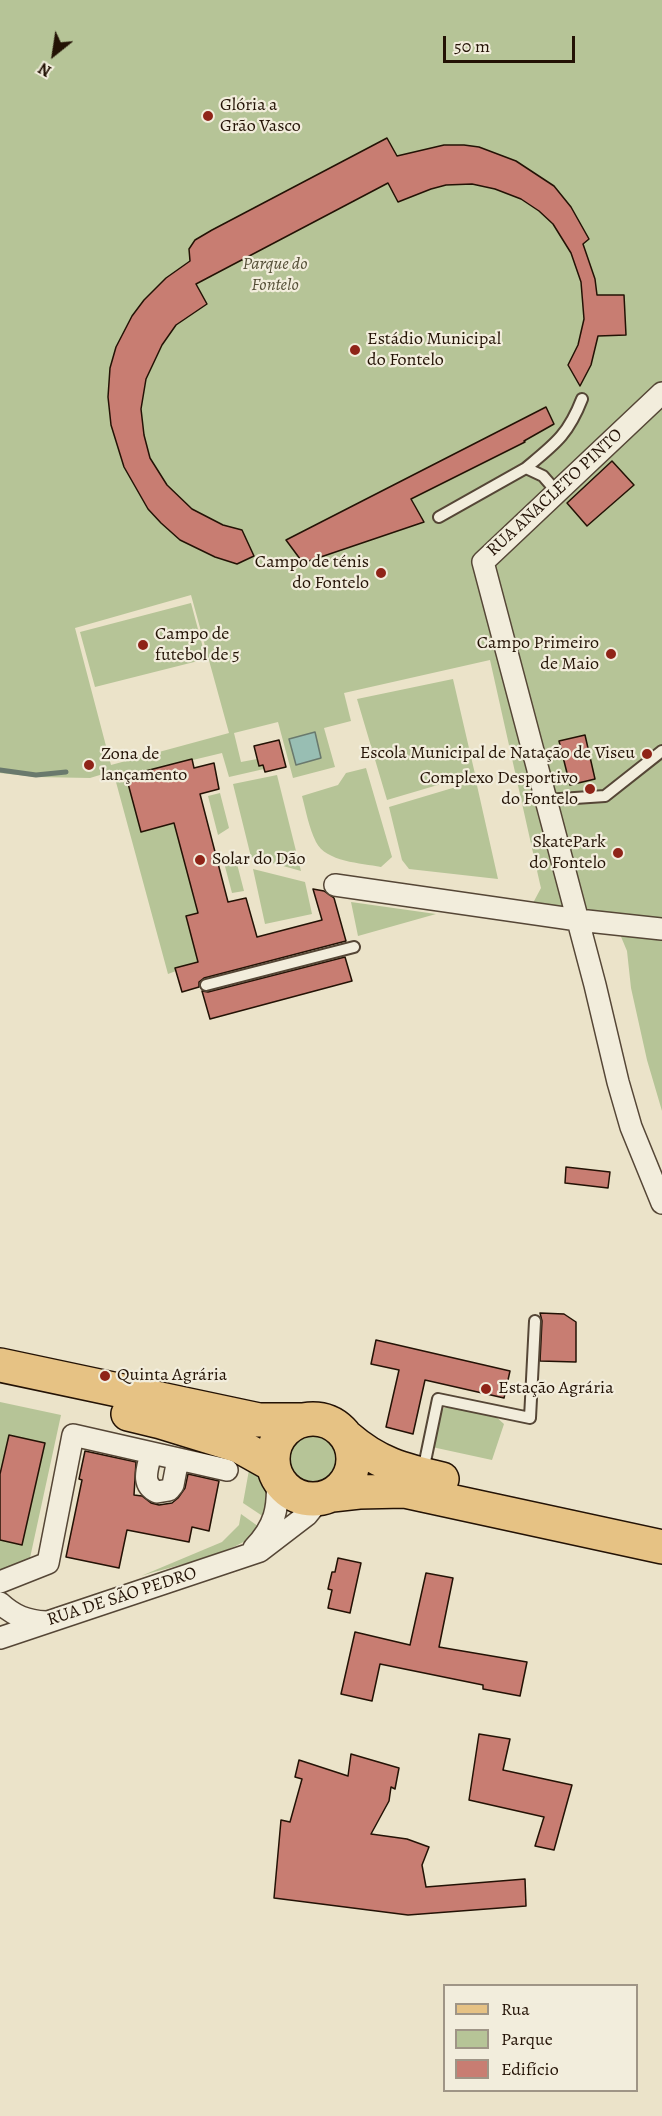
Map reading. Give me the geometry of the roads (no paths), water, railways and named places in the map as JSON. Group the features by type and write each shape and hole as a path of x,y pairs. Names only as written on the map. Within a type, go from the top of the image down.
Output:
{"main road":[{"path":"0,1365 259,1420 324,1420 338,1428 365,1453 383,1462 423,1474 662,1526"},
{"path":"0,1386 161,1422 239,1446 275,1472 286,1489 297,1496 326,1497 359,1492 404,1491 662,1547"},
{"path":"275,1472 273,1450 280,1436 290,1425 303,1420"},
{"path":"326,1497 344,1484 353,1466 351,1447 347,1437"}],"street":[{"name":"RUA ANACLETO PINTO","path":"662,393 483,562 578,920 624,1105 662,1203"},
{"path":"335,885 578,920 662,929"},
{"path":"0,1582 48,1563 73,1435 226,1470"},
{"path":"151,1453 146,1481 148,1486 157,1492 169,1490 173,1485 178,1459"},
{"path":"245,1557 270,1527 277,1512 275,1472"},
{"name":"RUA DE SÃO PEDRO","path":"0,1638 260,1551 277,1540 326,1497"},
{"path":"0,1603 21,1618 46,1622"}],"lane":[{"path":"439,517 526,468 560,439 574,421 582,399"},
{"path":"526,468 543,476 556,491"},
{"path":"546,800 605,796 662,751"},
{"path":"206,985 354,947"},
{"path":"423,1474 438,1399 530,1418 535,1321"}],"water":[{"path":"315,732 321,758 296,765 289,739"}],"waterway":[{"path":"0,770 36,775 66,772"}],"place":[{"name":"Glória a Grão Vasco","path":"208,116"},
{"name":"Estádio Municipal do Fontelo","path":"355,350"},
{"name":"Campo de ténis do Fontelo","path":"381,573"},
{"name":"Campo de futebol de 5","path":"143,645"},
{"name":"Campo Primeiro de Maio","path":"611,654"},
{"name":"Escola Municipal de Natação de Viseu","path":"647,754"},
{"name":"Zona de lançamento","path":"89,765"},
{"name":"Complexo Desportivo do Fontelo","path":"590,789"},
{"name":"SkatePark do Fontelo","path":"618,853"},
{"name":"Solar do Dão","path":"200,860"},
{"name":"Quinta Agrária","path":"105,1376"},
{"name":"Estação Agrária","path":"486,1389"}],"park label":[{"name":"Parque do Fontelo","path":"275,275"}]}
